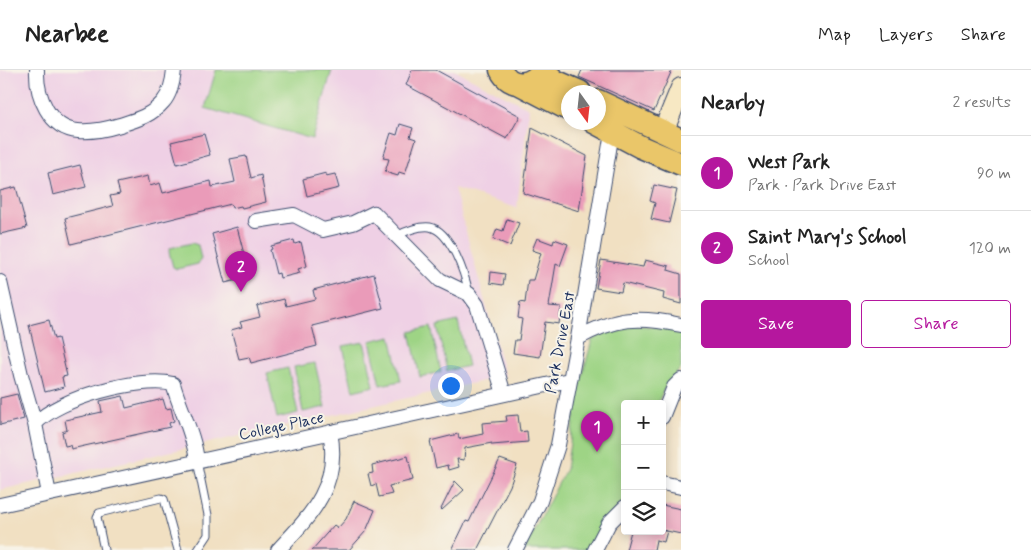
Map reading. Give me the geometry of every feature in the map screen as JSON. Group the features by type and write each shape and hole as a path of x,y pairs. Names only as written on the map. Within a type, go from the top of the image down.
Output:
{"main road":[{"path":"506,74 534,80 542,70 555,81 564,85"},
{"path":"506,74 561,105"},
{"path":"606,105 672,136"},
{"path":"606,126 648,138 672,136"},
{"path":"606,127 681,164"}],"street":[{"path":"37,70 43,105 58,123 77,132 109,128 144,118 164,102 173,84 174,70"},
{"path":"672,136 681,88"},
{"name":"Park Drive East","path":"515,550 540,501 551,471 578,338 601,130"},
{"path":"256,220 294,215 323,230 353,223 374,213 440,280 469,294 477,305 504,394"},
{"path":"0,282 21,374 35,424 49,494"},
{"path":"578,338 593,330 627,319 642,318 681,325"},
{"name":"College Place","path":"0,505 569,380"},
{"path":"666,406 674,387 681,380"},
{"path":"35,424 50,410 93,393 162,381 167,382 172,384 180,411 192,437 197,461"},
{"path":"278,550 312,513 322,496 333,461 330,432"},
{"path":"666,484 681,487"},
{"path":"596,550 609,523 621,510"}],"lane":[{"path":"396,236 409,230 430,227 442,233 459,262 469,294"},
{"path":"197,461 208,515 208,536 198,550"},
{"path":"104,550 97,517 99,513 161,498 164,499 178,550"}],"shaded area":[{"path":"0,70 454,70 529,108 517,208 454,188 505,376 0,490"}],"green space":[{"path":"216,70 332,70 312,139 205,108"},
{"path":"192,243 198,245 201,259 198,264 177,269 173,267 169,252 170,248"},
{"path":"458,321 468,366 447,371 437,326"},
{"path":"632,325 681,329 681,368 665,387 659,400 621,400 621,504 588,550 524,550 566,469 578,392 592,340 609,330"},
{"path":"431,327 441,372 420,377 410,332"},
{"path":"391,336 401,381 380,385 370,341"},
{"path":"364,342 374,386 353,391 343,346"},
{"path":"315,363 325,407 303,412 294,367"},
{"path":"288,368 298,413 277,418 267,373"}],"building":[{"path":"412,70 436,70 520,116 507,139 406,85"},
{"path":"582,70 672,70 654,111 606,89 606,85 597,85 579,77"},
{"path":"400,124 413,128 410,137 416,139 405,174 399,172 398,176 385,172 389,159 383,158 391,133 397,135"},
{"path":"532,128 587,156 579,211 523,193"},
{"path":"204,134 210,155 177,164 171,142"},
{"path":"246,156 251,178 261,175 266,202 242,208 241,206 232,208 231,204 71,244 65,218 113,206 110,196 120,194 117,183 148,176 150,186 160,183 163,193 211,181 212,187 235,182 230,159"},
{"path":"80,165 86,187 53,195 48,173"},
{"path":"326,173 326,176 335,174 339,188 307,196 303,179"},
{"path":"654,185 677,190 669,223 651,219 655,203 650,201"},
{"path":"16,187 27,228 0,234 0,191"},
{"path":"507,219 519,223 510,246 493,239 497,229 503,231"},
{"path":"237,227 250,277 225,283 212,234"},
{"path":"537,238 553,244 554,239 568,244 560,266 556,264 549,306 561,307 559,324 545,322 540,357 513,353 515,340 519,340 522,319 518,318 520,302 525,303 528,280 533,280 541,253 532,250"},
{"path":"294,240 295,244 301,242 307,266 298,269 300,273 280,278 279,273 276,274 270,250 272,249 271,246"},
{"path":"601,260 643,267 645,260 669,266 668,270 681,274 681,304 663,299 664,293 623,283 621,292 596,288"},
{"path":"491,272 505,274 503,285 490,283"},
{"path":"374,274 383,308 312,326 317,346 251,363 249,357 239,359 231,330 242,327 240,322 260,317 257,306 284,299 286,306 315,299 313,290"},
{"path":"49,320 54,339 58,338 67,376 62,377 64,387 45,392 29,325"},
{"path":"17,394 24,419 0,425 0,398"},
{"path":"123,396 126,408 163,399 166,409 171,408 174,421 169,423 170,427 71,449 70,445 65,446 62,432 67,430 65,420 102,412 100,401"},
{"path":"518,415 520,432 527,431 528,442 492,445 492,443 465,448 464,460 457,459 459,467 449,470 448,465 436,468 430,441 458,434 459,439 483,434 482,423 507,421 506,416"},
{"path":"408,456 413,480 389,486 392,494 379,497 376,484 371,486 368,474 373,473 372,465"},
{"path":"500,459 517,465 510,486 477,550 452,550 466,521 469,522"},
{"path":"455,481 464,490 442,510 441,509"},
{"path":"354,501 375,510 366,531 349,550 312,550 334,525 338,528 346,519"},
{"path":"666,506 681,509 681,534 666,531"},
{"path":"630,535 666,535 664,542 656,540 654,550 626,550"}],"place":[{"name":"Saint Mary's School","path":"241,292"},
{"name":"West Park","path":"597,452"}]}
